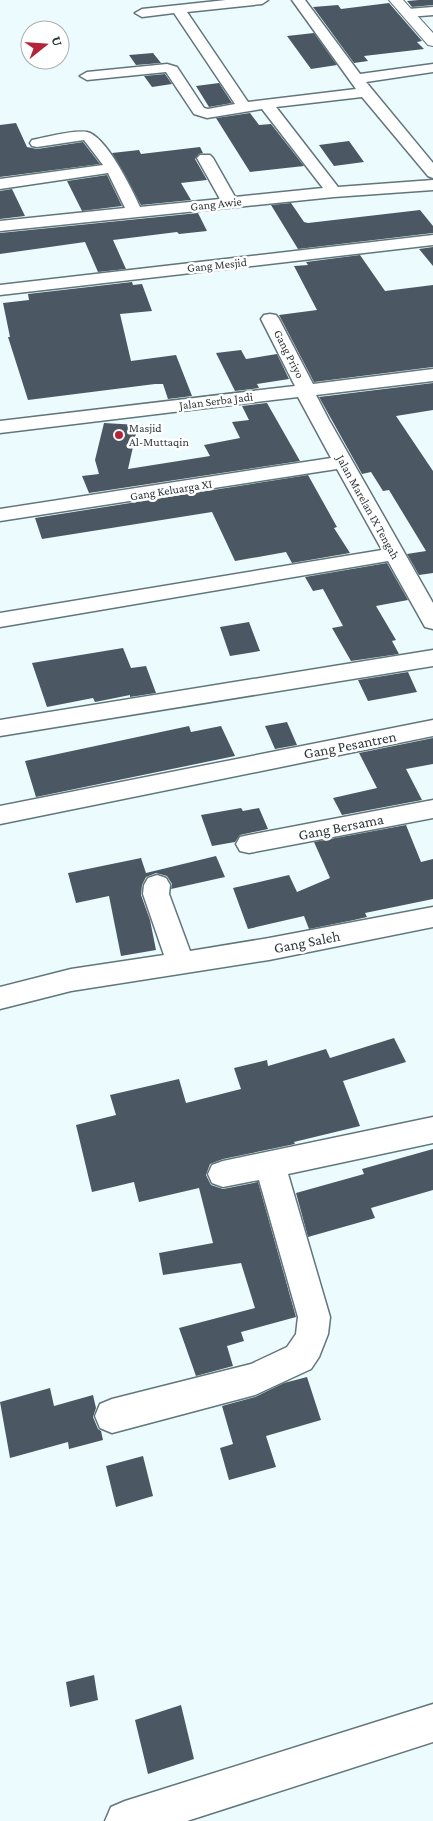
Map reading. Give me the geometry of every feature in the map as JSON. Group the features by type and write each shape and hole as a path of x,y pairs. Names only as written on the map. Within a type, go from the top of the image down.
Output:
{"main road":[{"path":"396,0 420,12 433,42"}],"street":[{"path":"142,13 262,0"},
{"path":"298,0 366,92 433,173"},
{"path":"178,9 244,107"},
{"path":"88,76 167,68 172,70 199,111 207,114 244,107 366,92"},
{"path":"356,79 433,68"},
{"path":"266,104 334,192"},
{"path":"37,143 84,136 90,137 113,168 135,212"},
{"path":"205,158 230,202"},
{"path":"0,184 113,168"},
{"name":"Gang Awie","path":"2,222 433,185"},
{"name":"Gang Mesjid","path":"0,290 433,240"},
{"name":"Gang Priyo","path":"270,319 303,382 305,391"},
{"name":"Jalan Serba Jadi","path":"0,427 433,376"},
{"name":"Jalan Marelan IX Tengah","path":"305,391 342,462 433,622"},
{"name":"Gang Keluarga XI","path":"0,515 342,462"},
{"path":"0,620 394,554"},
{"path":"0,728 433,658"},
{"name":"Gang Pesantren","path":"0,814 433,728"},
{"name":"Gang Bersama","path":"249,844 433,809"},
{"path":"157,885 156,894 181,964"},
{"name":"Gang Saleh","path":"0,998 71,980 269,949 433,917"},
{"path":"223,1174 433,1130"},
{"path":"112,1416 255,1379 300,1358 312,1334 314,1317 270,1165"},
{"path":"125,1821 433,1723"}],"building":[{"path":"433,0 433,5 412,7 407,1"},
{"path":"389,3 422,41 417,42 424,49 364,56 368,61 354,63 313,7 338,5 341,9"},
{"path":"314,33 337,65 311,69 287,36"},
{"path":"153,53 161,63 136,65 129,55"},
{"path":"165,74 172,84 152,87 144,76"},
{"path":"219,83 232,103 209,107 196,86"},
{"path":"250,113 259,125 271,124 304,166 250,172 216,118"},
{"path":"16,123 27,147 37,149 83,142 100,164 0,177 0,125"},
{"path":"349,141 364,162 334,166 319,145"},
{"path":"200,147 203,153 199,154 195,159 207,180 181,183 191,200 141,205 112,153 139,150 141,154"},
{"path":"107,175 122,206 82,211 67,181"},
{"path":"12,189 25,216 0,219 0,191"},
{"path":"291,203 304,222 308,223 420,210 433,226 433,233 298,249 271,205"},
{"path":"198,213 207,231 179,234 177,232 113,240 126,269 98,272 85,242 0,254 0,233"},
{"path":"433,247 433,266 419,249"},
{"path":"360,255 385,291 433,285 433,367 314,382 279,315 317,310 294,266 308,265 306,262"},
{"path":"132,282 133,285 142,284 152,311 120,314 131,361 176,355 192,396 168,399 163,384 155,384 28,400 8,337 10,337 3,303 29,300 28,294"},
{"path":"241,350 246,359 277,354 289,379 257,384 259,388 235,391 216,353"},
{"path":"433,383 433,410 396,416 433,471 433,573 419,575 407,554 426,551 389,490 383,491 371,472 362,474 319,397"},
{"path":"267,403 300,461 89,493 82,476 99,474 95,460 104,423 138,425 128,469 210,456 204,445 240,438 232,422 249,420 242,406"},
{"path":"308,475 337,527 334,528 350,553 292,563 286,552 235,561 212,512 42,539 35,518"},
{"path":"387,563 408,600 376,606 396,640 392,641 399,654 351,661 332,628 343,626 323,589 313,591 305,577"},
{"path":"249,622 260,651 230,656 220,627"},
{"path":"123,648 131,668 146,666 156,693 130,697 130,695 95,702 93,698 47,707 32,663"},
{"path":"408,672 417,692 368,701 358,680"},
{"path":"287,722 297,745 275,749 265,726"},
{"path":"189,726 191,732 221,726 235,756 36,797 25,761"},
{"path":"433,738 433,764 406,769 422,800 342,815 333,798 377,788 359,753"},
{"path":"241,808 243,811 259,808 268,829 240,835 235,842 212,846 201,815"},
{"path":"406,825 421,862 433,859 433,899 365,913 367,917 309,929 304,916 248,929 233,888 289,875 297,892 330,878 314,842"},
{"path":"216,856 225,877 171,889 172,884 167,876 156,873 146,877 142,885 141,895 150,920 156,950 121,956 109,896 76,903 68,873 141,858 146,873"},
{"path":"394,1038 406,1062 343,1081 360,1126 294,1142 295,1144 223,1159 210,1164 206,1175 211,1185 223,1189 258,1182 296,1317 241,1332 244,1341 227,1346 233,1366 196,1376 179,1328 255,1308 241,1263 163,1275 159,1253 213,1243 199,1188 139,1202 134,1182 92,1192 76,1125 116,1115 110,1095 179,1079 186,1103 241,1089 234,1068 267,1060 268,1066 326,1049 330,1058"},
{"path":"433,1149 433,1190 371,1208 375,1218 308,1237 296,1193 364,1174 362,1169"},
{"path":"307,1377 321,1420 266,1436 276,1467 229,1480 220,1448 233,1444 222,1406 255,1397 284,1383"},
{"path":"50,1388 54,1406 93,1395 96,1408 93,1417 98,1429 101,1431 103,1440 69,1449 68,1442 10,1458 0,1402"},
{"path":"143,1456 153,1496 116,1507 106,1466"},
{"path":"94,1675 98,1700 70,1707 66,1682"},
{"path":"181,1705 194,1759 148,1774 135,1720"}],"place":[{"name":"Masjid Al-Muttaqin","path":"119,435"}]}
